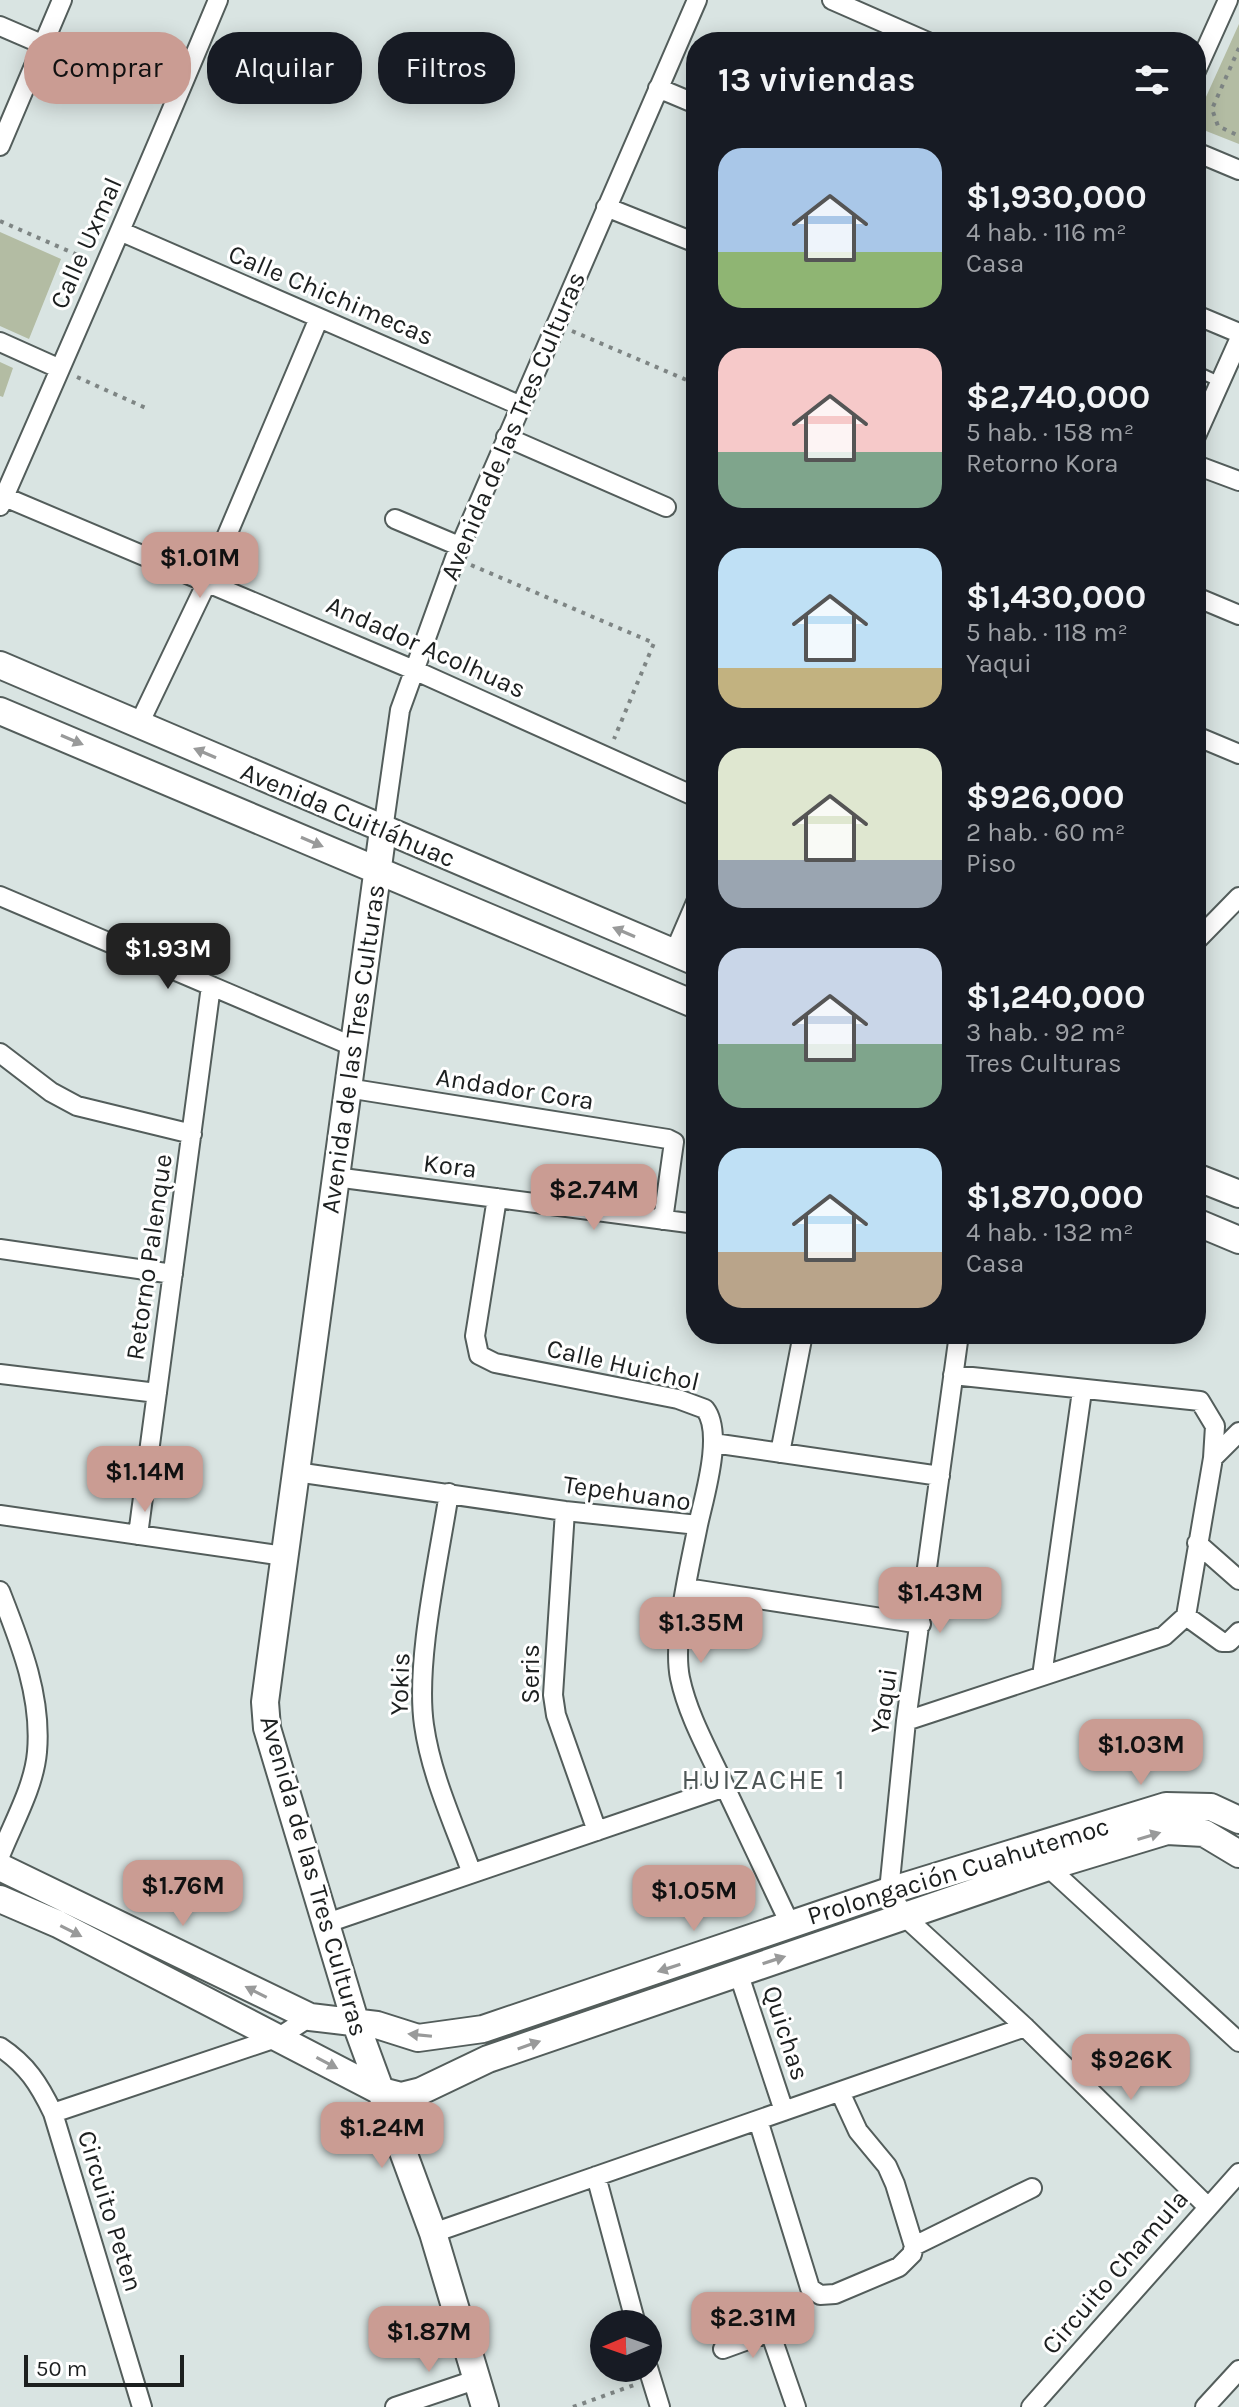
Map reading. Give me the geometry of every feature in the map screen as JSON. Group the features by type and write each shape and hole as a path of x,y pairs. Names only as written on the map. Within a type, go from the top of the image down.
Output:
{"street":[{"path":"49,32 62,0"},
{"name":"Calle Uxmal","path":"1,499 122,232 218,0"},
{"name":"Avenida de las Tres Culturas","path":"433,2233 356,2024 267,1728 265,1702 400,710 457,552 697,0"},
{"path":"832,0 861,7 909,32"},
{"path":"1206,48 1226,1"},
{"path":"0,26 24,36"},
{"path":"658,88 686,100"},
{"path":"0,146 24,91"},
{"path":"1206,156 1239,170"},
{"path":"606,207 686,239"},
{"name":"Calle Chichimecas","path":"122,232 519,405"},
{"path":"139,724 208,580 319,318"},
{"path":"1206,319 1239,333"},
{"path":"1206,411 1239,340"},
{"path":"0,342 58,368"},
{"path":"506,437 666,507"},
{"path":"1206,469 1239,481"},
{"name":"Andador Acolhuas","path":"1,499 208,580 686,792"},
{"path":"395,519 457,552"},
{"path":"1206,601 1239,615"},
{"name":"Avenida Cuitláhuac","path":"0,665 685,958"},
{"name":"Avenida Cuitláhuac","path":"0,711 686,1001"},
{"path":"1206,740 1239,754"},
{"path":"0,896 352,1046"},
{"path":"1206,931 1239,897"},
{"name":"Retorno Palenque","path":"138,1535 211,986"},
{"path":"0,1055 51,1092 77,1106 192,1134"},
{"name":"Andador Cora","path":"347,1088 674,1142 663,1220"},
{"name":"Kora","path":"335,1177 497,1198 475,1336 479,1355"},
{"path":"1206,1181 1239,1194"},
{"path":"497,1198 686,1223"},
{"path":"1206,1226 1238,1237"},
{"path":"0,1249 173,1274"},
{"path":"780,1453 801,1344"},
{"name":"Yaqui","path":"889,1891 906,1721 958,1344"},
{"name":"Calle Huichol","path":"479,1355 495,1363 678,1399 705,1409 711,1423 713,1443"},
{"path":"0,1374 157,1393"},
{"path":"906,1721 1164,1636 1186,1616 1213,1458 1215,1426 1200,1401 1082,1391 953,1375"},
{"path":"1042,1676 1082,1391"},
{"path":"1213,1458 1239,1432"},
{"path":"698,1525 713,1443 940,1476"},
{"name":"Tepehuano","path":"296,1472 565,1511 698,1525 686,1588 679,1674 689,1705 725,1787 790,1924"},
{"name":"Yokis","path":"449,1493 428,1638 424,1724 432,1761 471,1871"},
{"name":"Seris","path":"565,1511 553,1695 556,1715 597,1831"},
{"path":"0,1515 284,1556"},
{"path":"1197,1543 1239,1580"},
{"path":"686,1588 921,1624"},
{"path":"0,1591 27,1666 37,1709 37,1753 29,1786 0,1856"},
{"path":"1186,1616 1222,1642 1229,1642 1239,1632"},
{"path":"327,1923 471,1871 725,1787"},
{"name":"Prolongación Cuahutemoc","path":"0,1867 310,2017 377,2025 418,2038 483,2029 889,1891 1166,1806 1211,1807 1239,1820"},
{"name":"Prolongación Cuahutemoc","path":"378,2090 401,2096 421,2091 488,2059 1048,1867 1167,1831 1204,1833 1239,1854"},
{"path":"1048,1867 1239,2042"},
{"path":"889,1891 905,1917 1025,2027 1208,2207"},
{"path":"0,1899 58,1924 378,2090"},
{"name":"Quichas","path":"738,1972 784,2111"},
{"path":"53,2113 279,2037 310,2017"},
{"path":"485,2407 433,2233 1025,2027"},
{"name":"Circuito Peten","path":"0,2047 19,2059 35,2077 53,2113 142,2407"},
{"path":"840,2092 858,2131 887,2166 913,2250"},
{"path":"758,2120 810,2288 820,2295 835,2294 899,2267 913,2250 1032,2188"},
{"name":"Circuito Chamula","path":"1031,2407 1239,2173"},
{"path":"596,2176 632,2310"},
{"path":"723,2349 770,2332 796,2407"},
{"path":"1205,2407 1239,2370"},
{"path":"395,2407 475,2380"},
{"path":"653,2382 660,2407"}],"lane":[{"path":"1206,376 1220,382"}],"path":[{"path":"1239,48 1212,109 1218,126 1239,136"},
{"path":"0,221 105,267"},
{"path":"555,324 686,380"},
{"path":"58,368 148,409"},
{"path":"457,552 654,643 607,756"},
{"path":"573,2407 630,2382"}],"green space":[{"path":"1239,24 1239,144 1206,131 1206,97"},
{"path":"0,232 61,259 29,339 0,326"},
{"path":"0,362 13,368 3,397 0,396"}],"district":[{"name":"HUIZACHE 1","path":"764,1779"}]}
